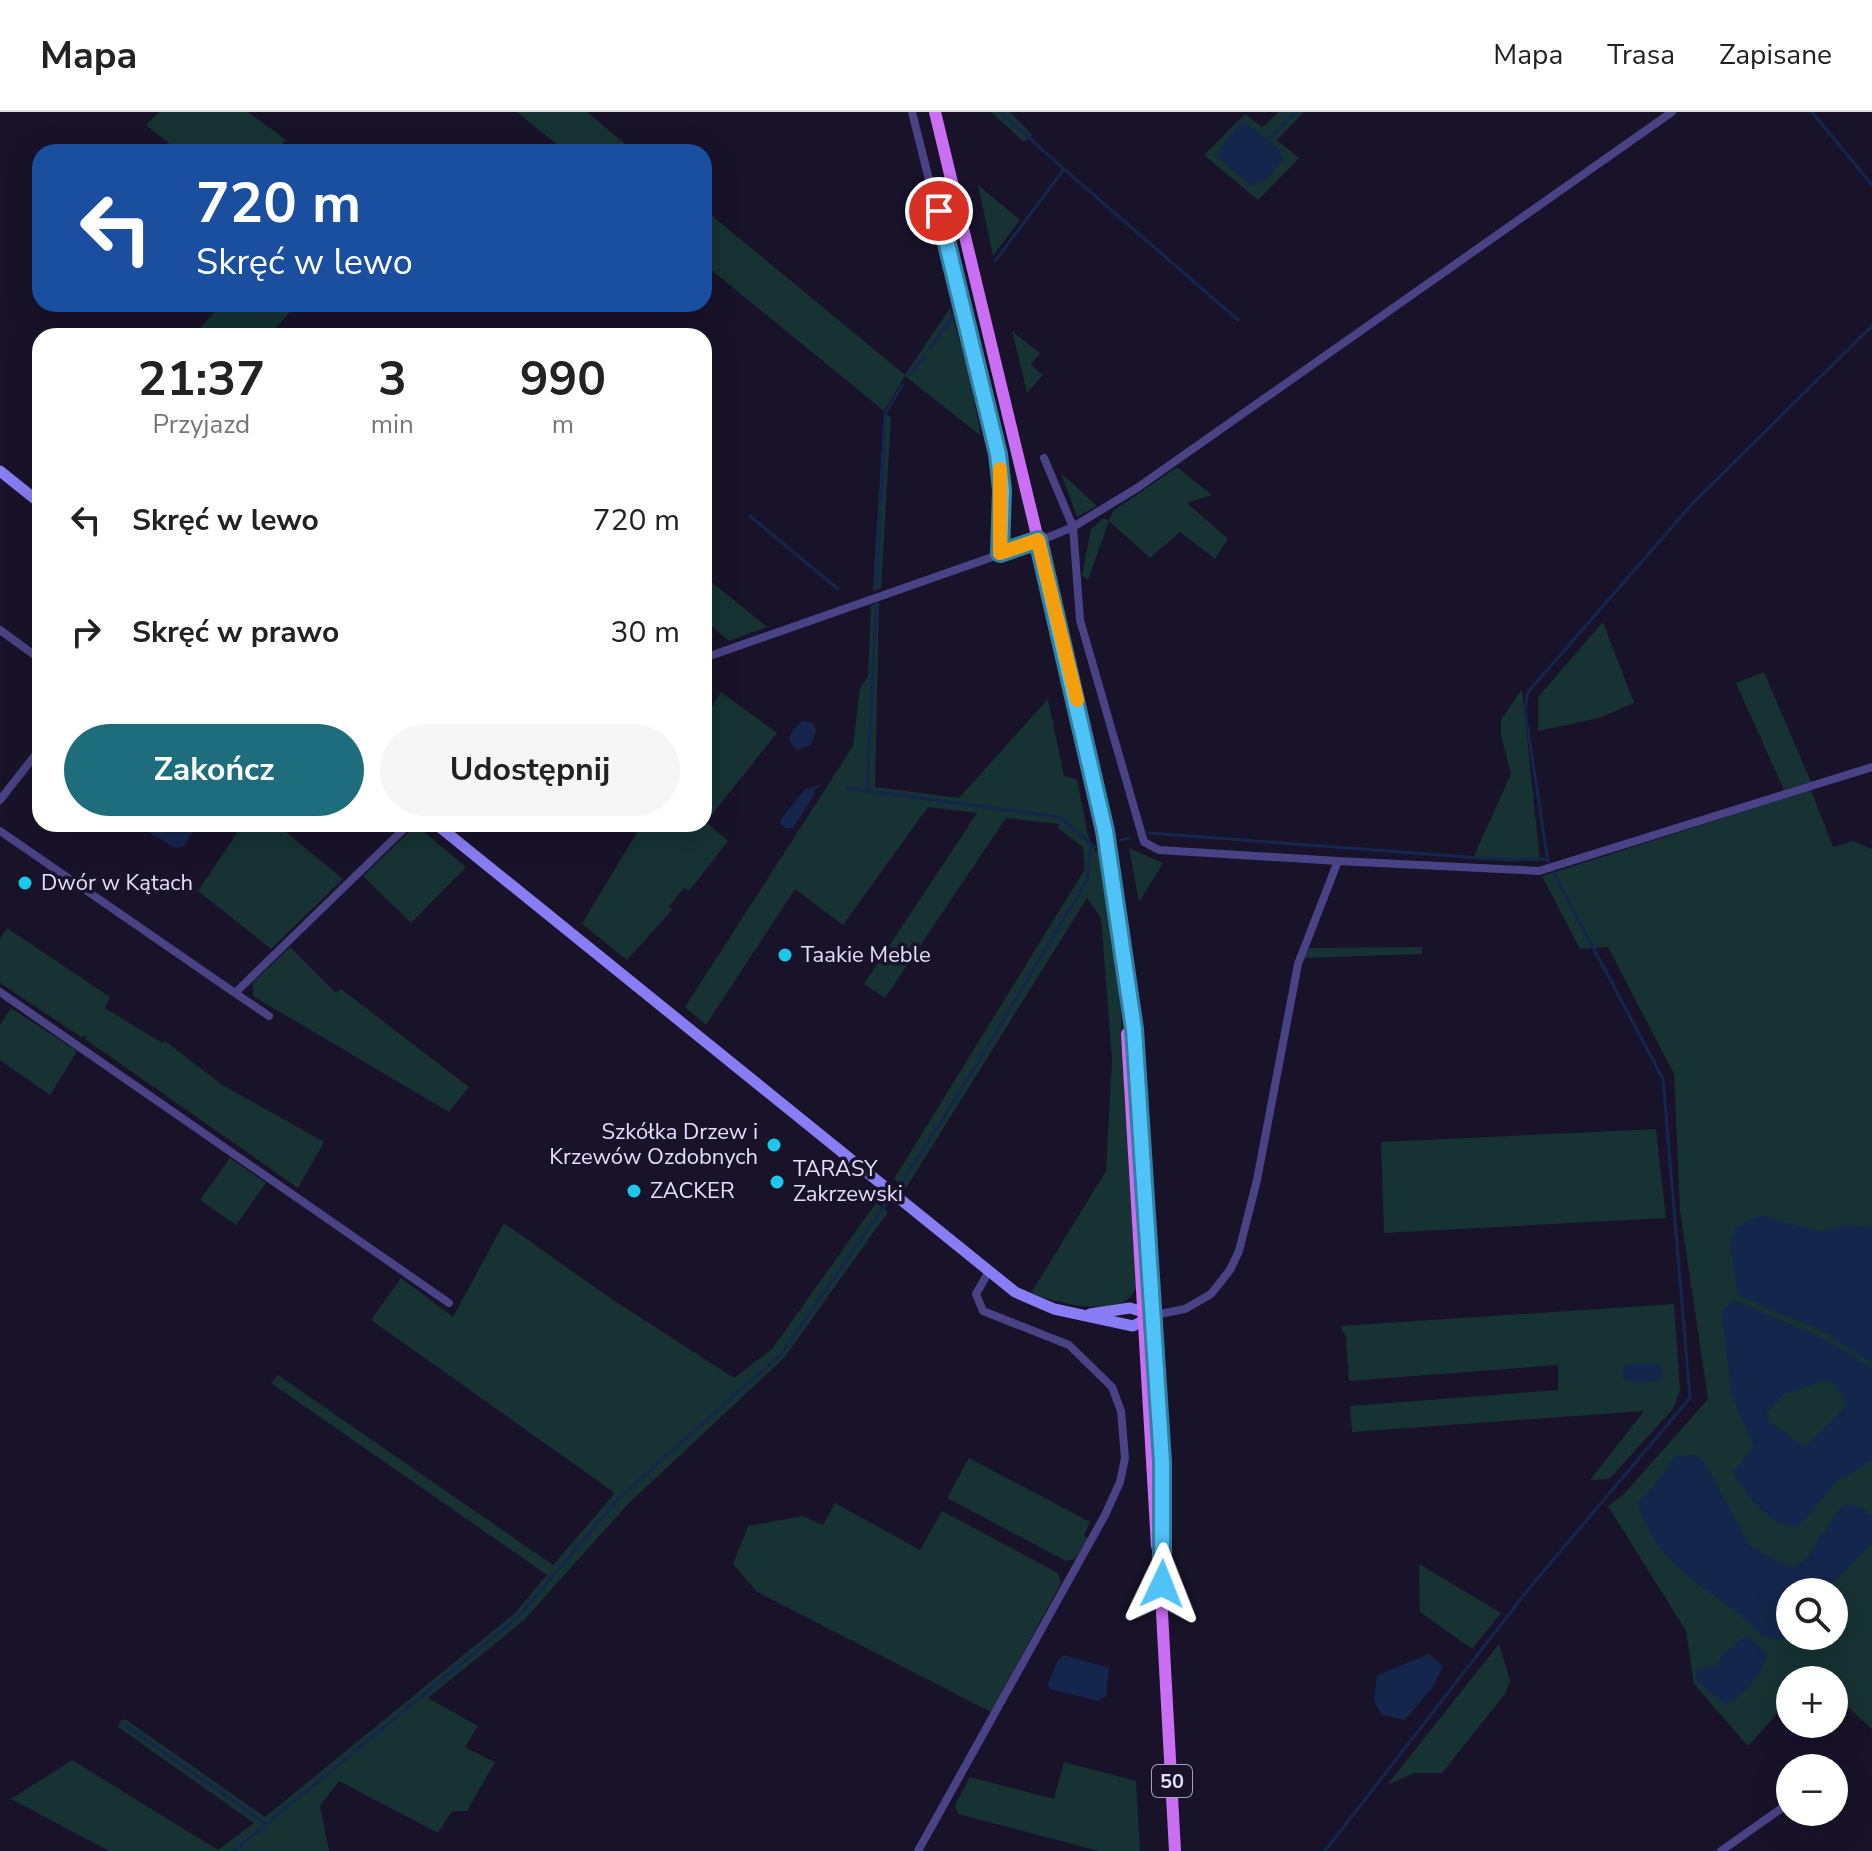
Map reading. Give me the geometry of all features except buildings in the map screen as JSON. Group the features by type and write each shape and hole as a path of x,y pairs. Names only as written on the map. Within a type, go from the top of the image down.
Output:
{"main road":[{"name":"50","path":"935,112 1097,788 1112,866 1143,1125 1163,1510 1162,1584 1175,1851"},
{"name":"50","path":"1130,1003 1127,1030 1130,1107 1150,1483 1162,1584"}],"street":[{"path":"912,112 998,454 1002,490 1000,553"},
{"path":"712,655 1073,527 1137,488 1672,112"},
{"path":"1044,458 1073,527 1080,620 1144,842 1159,850 1539,871 1872,767"},
{"path":"0,471 32,497"},
{"path":"0,630 32,653"},
{"path":"0,800 32,759"},
{"path":"0,831 269,1016"},
{"path":"235,993 401,832"},
{"path":"446,832 988,1273 1041,1305 1119,1323 1142,1324 1154,1315 1185,1309 1211,1294 1230,1270 1239,1251 1257,1180 1298,964 1338,861"},
{"path":"0,992 449,1303"},
{"path":"918,1851 1105,1515 1125,1465 1121,1411 1112,1387 1069,1345 983,1311 976,1294 988,1273"},
{"path":"1090,1314 1142,1309 1154,1315"},
{"path":"1721,1851 1776,1812"}],"green space":[{"path":"159,112 248,112 286,140 282,144 170,144 146,125"},
{"path":"517,112 587,112 625,144 556,144"},
{"path":"991,112 1010,112 1032,135 1024,142"},
{"path":"1279,112 1304,112 1277,140 1299,158 1258,200 1204,155 1245,114 1262,127"},
{"path":"978,185 1020,220 993,256"},
{"path":"712,216 905,375 950,308 969,373 981,436 905,376 884,411 712,271"},
{"path":"215,312 290,312 276,328 201,328"},
{"path":"1012,331 1040,353 1031,365 1043,375 1027,393"},
{"path":"884,411 891,418 881,588 873,591"},
{"path":"1177,467 1212,495 1187,503 1228,539 1215,559 1180,532 1150,558 1109,521 1113,511"},
{"path":"1061,473 1097,506 1077,517"},
{"path":"1103,518 1109,521 1088,580 1082,575 1091,529"},
{"path":"712,582 767,627 729,641 712,627"},
{"path":"879,602 875,787 959,798 1048,699 1064,776 1077,779 1088,836 1095,851 1101,850 1120,998 1136,1288 1129,1298 1118,1304 1104,1307 1072,1305 1031,1293 1106,1171 1112,1059 1101,918 1087,898 906,1188 894,1179 1085,869 1083,847 1058,828 1059,824 1006,818 885,998 864,984 977,813 928,807 843,925 795,889 706,1025 685,1007 853,746 860,688 868,677 871,605"},
{"path":"1603,622 1634,703 1599,718 1538,731 1538,697"},
{"path":"1764,672 1811,782 1784,790 1736,683"},
{"path":"1522,689 1540,861 1473,858 1511,774 1501,735 1501,720"},
{"path":"721,692 777,733 712,814 712,707"},
{"path":"1811,790 1833,847 1853,841 1872,849 1872,1729 1848,1707 1848,1666 1776,1666 1776,1715 1748,1746 1694,1684 1686,1631 1608,1506 1624,1494 1708,1399 1680,1210 1674,1074 1608,947 1580,949 1542,876"},
{"path":"712,827 728,841 689,891 684,888 669,906 673,909 627,960 582,924 637,832 712,832"},
{"path":"238,832 286,832 343,879 271,949 198,891"},
{"path":"409,832 424,832 466,867 411,923 363,876"},
{"path":"1129,848 1163,863 1139,902"},
{"path":"7,928 110,997 105,1008 162,1043 165,1041 221,1084 324,1142 298,1188 85,1039 87,1035 81,1037 0,983 0,939"},
{"path":"290,947 336,993 341,989 469,1087 449,1112 253,996 253,982"},
{"path":"1422,947 1422,954 1304,958 1309,948"},
{"path":"11,1008 77,1051 50,1095 0,1060 0,1025"},
{"path":"1656,1129 1666,1218 1384,1233 1381,1142"},
{"path":"230,1158 266,1183 236,1225 200,1200"},
{"path":"876,1203 888,1212 784,1358 628,1504 524,1620 428,1698 478,1726 465,1747 495,1762 467,1811 452,1811 438,1833 339,1781 320,1806 329,1851 109,1851 11,1799 72,1760 218,1850 254,1823 118,1727 121,1720 125,1719 265,1817 515,1613 547,1575 271,1383 278,1375 553,1565 615,1493 371,1320 401,1278 453,1317 504,1223 610,1298 734,1378 772,1349"},
{"path":"1674,1304 1680,1390 1673,1409 1609,1479 1590,1480 1644,1411 1352,1432 1350,1406 1558,1390 1558,1365 1349,1381 1346,1336 1340,1326"},
{"path":"969,1458 1090,1522 1084,1536 1088,1538 1075,1559 1066,1561 947,1498"},
{"path":"835,1503 920,1550 942,1511 1058,1573 1061,1583 991,1712 757,1592 733,1564 748,1526 803,1516 823,1525"},
{"path":"1419,1564 1501,1613 1472,1649 1420,1612"},
{"path":"1499,1644 1510,1681 1505,1694 1442,1773 1415,1773 1387,1785"},
{"path":"1064,1762 1136,1781 1140,1851 1099,1851 958,1814 955,1805 970,1777 1054,1799"}],"water":[{"path":"1248,124 1280,150 1283,160 1265,181 1250,185 1216,155 1239,125"},
{"path":"802,721 813,723 816,731 811,745 797,750 789,740"},
{"path":"806,788 814,792 813,797 793,828 786,828 780,824 781,819"},
{"path":"148,832 192,832 184,846 175,848"},
{"path":"1760,1215 1820,1232 1847,1225 1872,1228 1872,1363 1822,1331 1738,1295 1730,1242 1737,1226"},
{"path":"1734,1300 1827,1340 1872,1368 1872,1461 1838,1480 1798,1527 1788,1526 1768,1516 1751,1499 1733,1472 1754,1447 1731,1394 1722,1311","holes":["1824,1380 1835,1384 1847,1404 1809,1444 1801,1445 1769,1421 1766,1413 1783,1395"]},
{"path":"1659,1364 1663,1369 1660,1380 1636,1383 1623,1379 1623,1366"},
{"path":"1694,1454 1705,1463 1750,1546 1793,1569 1807,1557 1843,1505 1858,1506 1872,1515 1872,1543 1838,1578 1776,1578 1776,1638 1763,1636 1675,1564 1647,1527 1638,1503 1665,1473 1673,1458"},
{"path":"1745,1636 1766,1653 1765,1660 1745,1691 1724,1704 1696,1680 1697,1668 1716,1667 1722,1656"},
{"path":"1429,1654 1443,1666 1433,1687 1405,1720 1382,1715 1374,1701 1377,1675"},
{"path":"1064,1655 1109,1668 1106,1696 1098,1701 1050,1689 1048,1684 1058,1660"}],"waterway":[{"path":"995,261 1064,169 1000,112"},
{"path":"1269,139 1296,112"},
{"path":"1812,112 1872,185"},
{"path":"1064,169 1238,320"},
{"path":"929,349 956,312"},
{"path":"1548,862 1525,710 1528,692 1692,504 1872,326"},
{"path":"910,374 924,356"},
{"path":"881,505 885,414 903,384"},
{"path":"877,589 880,513"},
{"path":"750,516 838,589"},
{"path":"867,790 876,606"},
{"path":"811,790 818,786"},
{"path":"847,788 1059,817 1095,847"},
{"path":"1149,833 1507,860 1548,859"},
{"path":"1121,840 1129,838"},
{"path":"897,1189 957,1097 1087,880 1091,846"},
{"path":"1325,1851 1531,1586 1690,1398 1663,1079 1553,872"},
{"path":"234,1851 519,1616 619,1498 781,1354 888,1201"},
{"path":"126,1726 266,1824"}],"slow traffic":[{"path":"1000,469 1000,553 1038,540 1077,700"}],"place":[{"name":"Dwór w Kątach","path":"25,883"},
{"name":"Taakie Meble","path":"785,955"},
{"name":"Szkółka Drzew i Krzewów Ozdobnych","path":"774,1145"},
{"name":"TARASY Zakrzewski","path":"777,1182"},
{"name":"ZACKER","path":"634,1191"}],"route":[{"path":"939,211 998,454 1002,490 1000,553 1038,540 1087,743 1112,866 1134,1029 1143,1125 1162,1462 1162,1584"}]}
